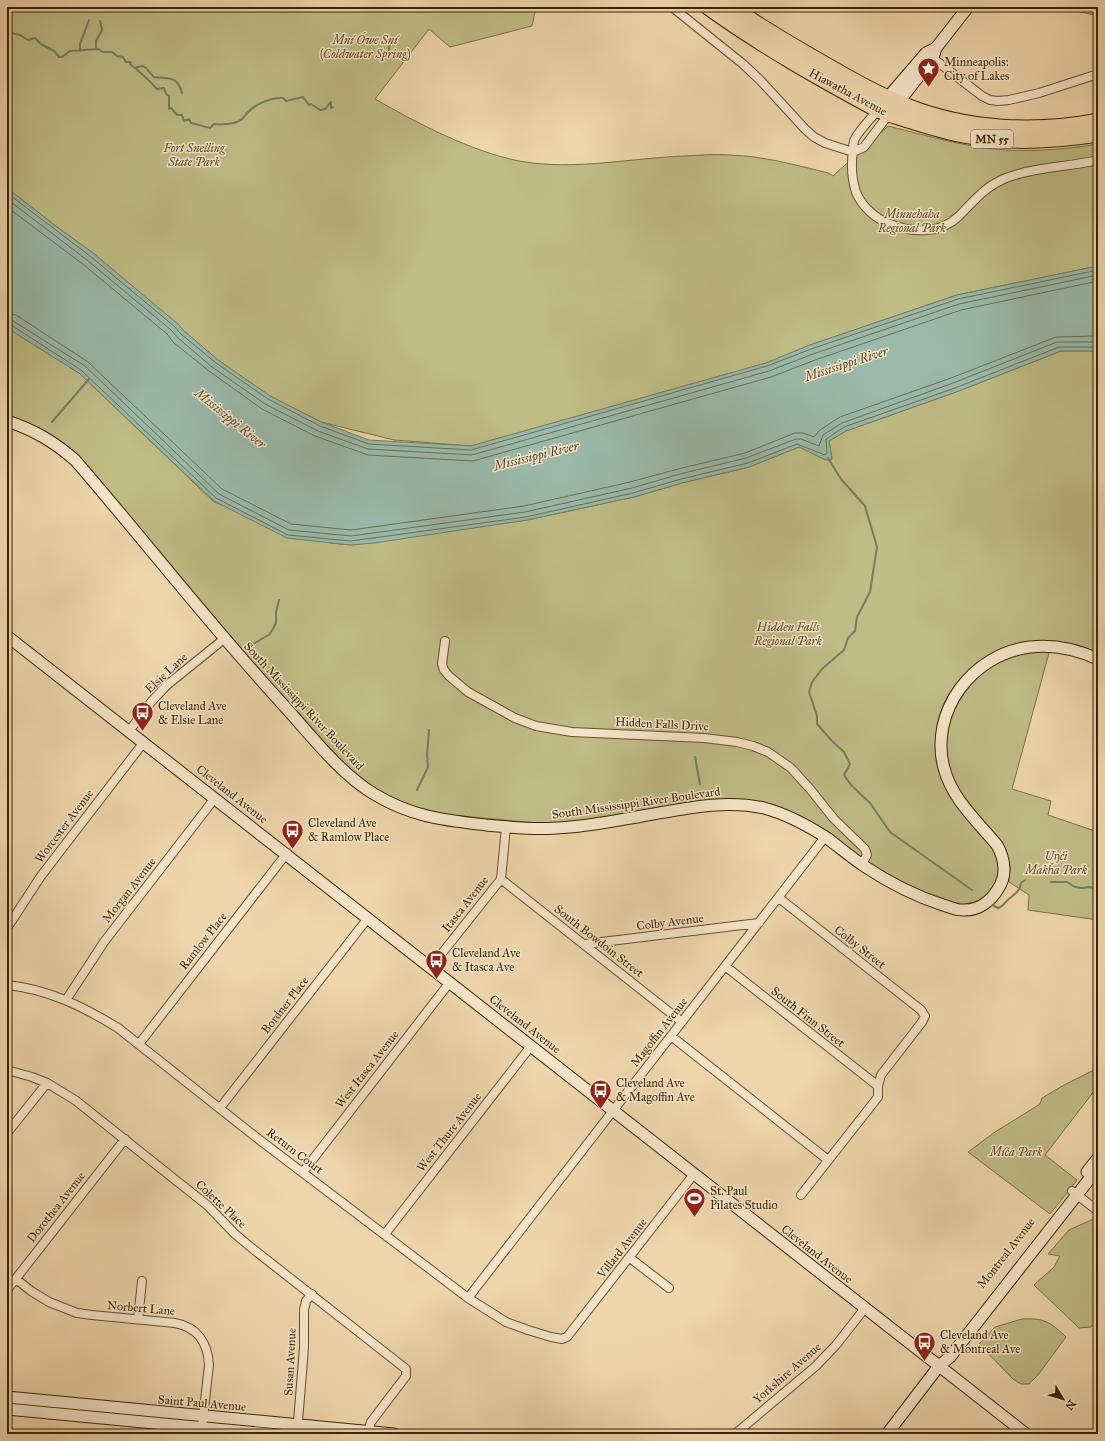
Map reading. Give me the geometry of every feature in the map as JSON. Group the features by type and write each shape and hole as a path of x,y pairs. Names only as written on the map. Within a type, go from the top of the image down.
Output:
{"highway":[{"name":"Hiawatha Avenue","path":"708,7 791,62 884,112 964,135 993,139 1031,141 1067,139 1098,134"},
{"name":"Hiawatha Avenue","path":"732,7 856,82 893,100 929,114 966,122 1022,128 1059,127 1098,121"}],"street":[{"path":"672,7 743,64 814,137 825,143 853,152 864,147 884,112 968,7"},
{"path":"932,53 982,96 990,100 1009,100 1039,93 1098,74"},
{"path":"884,112 854,140 851,160 852,181 863,204 874,215 886,223 916,231 928,231 950,223 958,217 982,191 1005,178 1021,173 1098,160"},
{"name":"South Mississippi River Boulevard","path":"7,421 40,434 60,447 75,460 224,638 271,692 344,771 373,794 396,806 424,816 443,820 536,829 572,827 707,805 728,804 753,806 779,812 793,819 825,837 883,878 905,889 934,902 960,910 972,909 982,906 988,902 1002,883 1004,874 1003,859 1002,852 997,845 959,801 945,774 941,756 940,741 947,710 956,694 971,676 991,660 1016,650 1028,647 1056,646 1079,651 1098,659"},
{"name":"Cleveland Avenue","path":"7,636 614,1110 939,1366 1020,1432"},
{"name":"Elsie Lane","path":"130,731 152,701 167,685 224,638"},
{"name":"Hidden Falls Drive","path":"445,641 442,664 448,676 468,692 515,718 536,726 572,732 704,738 737,742 768,752 791,768 834,819 865,849 867,855 862,864"},
{"name":"Worcester Avenue","path":"7,928 41,876 144,742"},
{"name":"Morgan Avenue","path":"66,1000 104,942 215,798"},
{"name":"Itasca Avenue","path":"431,967 500,879 506,827"},
{"name":"Magoffin Avenue","path":"468,1298 825,837"},
{"name":"Ramlow Place","path":"139,1044 286,853"},
{"name":"South Bowdoin Street","path":"500,879 682,1022"},
{"name":"Colby Street","path":"779,898 921,1010 925,1016 881,1075 878,1086"},
{"name":"Bordner Place","path":"220,1108 368,918"},
{"name":"Colby Avenue","path":"584,944 759,923"},
{"name":"South Finn Street","path":"725,966 878,1086"},
{"name":"West Itasca Avenue","path":"302,1172 450,982"},
{"name":"Return Court","path":"7,985 32,990 66,1000 118,1028 302,1172 468,1298 506,1322 528,1330 562,1339 567,1337"},
{"path":"671,1036 828,1160"},
{"name":"West Thure Avenue","path":"385,1234 531,1046"},
{"name":"Colette Place","path":"7,1070 47,1083 75,1100 207,1205 235,1234 404,1367 407,1372 403,1380 371,1422 368,1433"},
{"path":"7,1132 47,1083"},
{"path":"801,1196 878,1097 878,1086"},
{"name":"Dorothea Avenue","path":"7,1290 125,1139"},
{"name":"Montreal Avenue","path":"887,1434 939,1366 950,1357 1074,1193 1098,1158"},
{"name":"Montreal Avenue","path":"1074,1193 1098,1168"},
{"name":"Villard Avenue","path":"567,1337 694,1174"},
{"path":"1074,1193 1098,1211"},
{"path":"630,1258 669,1288"},
{"name":"Norbert Lane","path":"16,1279 36,1295 63,1308 92,1315 181,1324 195,1331 202,1339 207,1350 209,1365 203,1422"},
{"path":"138,1319 142,1281"},
{"name":"Susan Avenue","path":"297,1429 304,1348 304,1310 306,1301 312,1294"},
{"name":"Yorkshire Avenue","path":"735,1434 816,1366 836,1345 865,1308"},
{"name":"Saint Paul Avenue","path":"7,1397 203,1422 270,1434"},
{"name":"Saint Paul Avenue","path":"7,1409 297,1429 394,1434"}],"green space":[{"path":"7,7 536,7 532,26 450,47 429,29 375,99 409,118 464,144 482,151 519,161 540,164 560,165 602,163 664,157 724,155 755,157 779,161 828,173 833,176 888,126 960,144 998,150 1041,150 1098,144 1098,266 957,295 810,345 766,363 471,446 394,440 321,422 270,396 218,360 93,253 7,188"},
{"path":"1061,7 1098,7 1098,16"},
{"name":"Hidden Falls Regional Park","path":"7,328 79,373 214,502 330,543 351,545 527,520 634,497 682,483 749,467 799,447 826,460 832,459 829,441 846,431 956,392 1061,351 1098,351 1098,653 1078,645 1051,641 970,670 948,696 941,711 936,737 939,771 951,798 990,844 999,864 996,882 985,898 975,902 958,905 924,893 874,867 810,821 712,800 566,823 548,824 438,814 414,808 391,799 361,779 323,745 81,462 7,417"},
{"name":"Uŋči Makȟa Park","path":"1050,649 1012,789 1051,801 1048,815 1098,832 1098,920 1028,910 1029,895 1009,882 1010,866 1005,850 961,797 947,766 945,732 959,696 973,680 989,667 1004,658 1027,651"},
{"name":"Míča Park","path":"1098,1068 1098,1086 1045,1155 1077,1180 1050,1214 968,1152 995,1132 1040,1104 1042,1098"},
{"path":"1098,1217 1098,1318 1091,1327 1079,1328 1034,1285 1054,1267 1060,1256 1048,1254 1069,1230"},
{"path":"1022,1319 1036,1319 1047,1322 1066,1337 1038,1375 1029,1384 1021,1384 1013,1379 979,1344 995,1327"}],"water":[{"name":"Mississippi River","path":"7,188 93,253 178,324 218,360 270,396 321,422 369,440 471,446 766,363 810,345 957,295 1098,266 1098,351 1061,351 956,392 846,431 829,441 832,459 826,460 799,447 749,467 682,483 634,497 527,520 374,543 351,545 287,538 214,501 79,373 7,328"}],"waterway":[{"path":"80,51 80,44 89,20"},
{"path":"96,49 96,41 102,30 100,21"},
{"path":"7,31 20,35 28,40 35,38 41,44 54,51 59,57 62,57 70,51 98,49 103,52 112,52 117,56 123,57 126,62 131,62 130,64 157,89 164,88 166,94 169,96 169,109 171,108 177,115 182,115 184,121 189,119 191,123 210,128 214,124 227,124 239,121 255,106 278,98 283,98 286,101 303,97 309,105 311,104 320,110 325,109 331,102 331,108 333,107"},
{"path":"382,56 389,51 389,44"},
{"path":"135,68 142,66 146,68 154,77 172,79 178,83 182,93"},
{"path":"52,422 89,379"},
{"path":"828,458 841,479 865,506 877,547 870,592 857,617 855,631 848,638 844,650 823,668 812,682 809,692 817,716 817,724 844,752 850,764 844,775 851,785 870,803 890,832 972,890"},
{"path":"246,647 270,634 276,623 276,612 279,600"},
{"path":"417,790 428,767 427,755 429,730"},
{"path":"695,757 700,784"},
{"path":"994,906 998,908 1002,906 1017,892 1021,883 1025,880"},
{"path":"1051,882 1067,882 1075,887 1089,887 1098,889"}],"place":[{"name":"Minneapolis: City of Lakes","path":"929,88"},
{"name":"Cleveland Ave & Elsie Lane","path":"142,732"},
{"name":"Cleveland Ave & Ramlow Place","path":"293,850"},
{"name":"Cleveland Ave & Itasca Ave","path":"437,980"},
{"name":"Cleveland Ave & Magoffin Ave","path":"601,1110"},
{"name":"St. Paul Pilates Studio","path":"695,1218"},
{"name":"Cleveland Ave & Montreal Ave","path":"924,1362"}],"park label":[{"name":"Mní Ówe Sní (Coldwater Spring)","path":"365,47"},
{"name":"Fort Snelling State Park","path":"194,155"},
{"name":"Minnehaha Regional Park","path":"912,221"}]}
